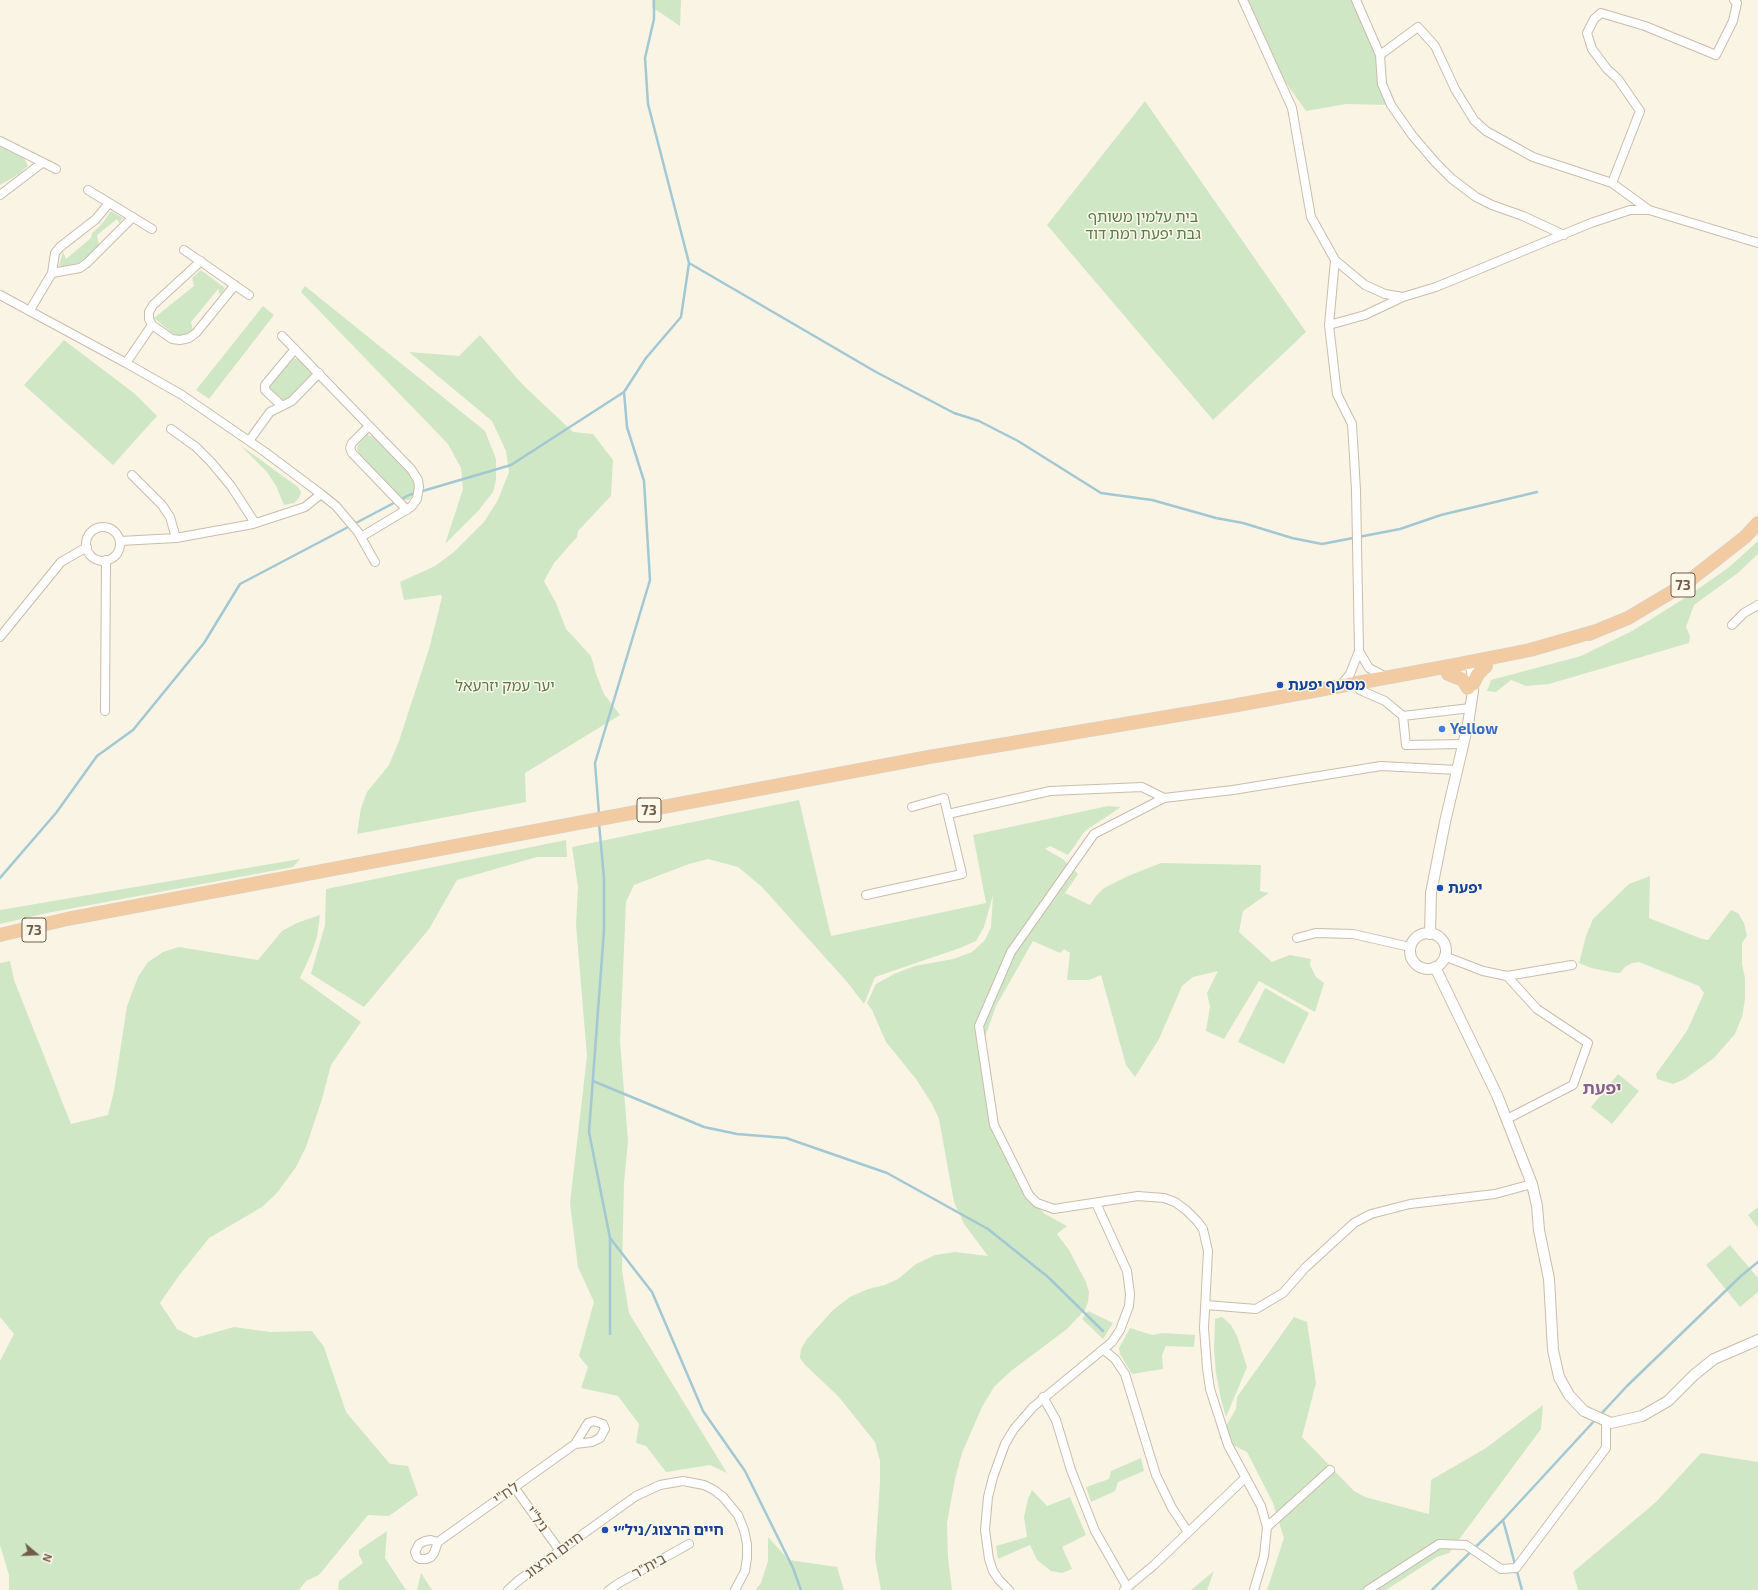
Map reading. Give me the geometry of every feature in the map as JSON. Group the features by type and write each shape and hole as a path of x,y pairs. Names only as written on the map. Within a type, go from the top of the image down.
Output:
{"highway":[{"name":"73","path":"0,935 67,919 929,757 1232,706 1386,677 1486,666 1548,650 1628,618 1685,584 1745,537 1758,523"},
{"name":"73","path":"1232,706 1360,690 1448,674 1596,631"},
{"path":"1448,674 1463,680 1471,686 1478,674 1486,666"},
{"name":"73","path":"0,941 67,919"}],"street":[{"path":"1243,0 1292,108 1311,216 1334,260 1364,285 1385,294 1403,297"},
{"path":"1356,0 1380,55 1382,84 1391,105 1412,135 1435,162 1452,179 1476,197 1564,234"},
{"path":"1612,184 1640,111 1618,79 1607,69 1592,49 1587,34 1594,19 1601,13 1645,26 1716,55 1733,21 1737,3 1734,0"},
{"path":"1380,55 1418,27 1435,46 1455,89 1474,120 1486,131 1533,157 1612,184 1649,210"},
{"path":"0,141 56,169"},
{"path":"0,195 42,162"},
{"path":"88,190 152,229"},
{"path":"30,310 52,273 55,253 60,247 96,219 109,203"},
{"path":"1329,325 1365,315 1403,297 1436,287 1564,234 1617,213 1630,210 1649,210 1758,243"},
{"path":"52,273 80,268 87,263 133,217"},
{"path":"184,250 249,295"},
{"path":"1334,260 1329,325 1337,394 1352,424 1356,490 1359,651 1350,674 1340,686"},
{"path":"201,262 153,305 150,312 149,319 152,325 172,339 180,340 189,338 196,333 235,285"},
{"path":"0,295 126,363 182,396 249,441 321,494 347,517 361,537 375,562"},
{"path":"126,363 152,325"},
{"path":"282,336 411,469 418,480 419,487 417,499 407,510 361,537"},
{"path":"281,405 265,390 266,385 295,349"},
{"path":"249,441 270,412 281,405 292,401 319,373"},
{"path":"369,426 352,443 350,448 352,453 407,510"},
{"path":"171,429 196,447 211,462 231,486 255,524"},
{"path":"132,475 162,505 170,517 176,538"},
{"path":"120,541 176,538 255,524 305,508 321,494"},
{"path":"100,527 105,527 115,531 120,541 118,551 115,555 106,560 101,560 92,556 86,542 90,532 100,527"},
{"path":"0,637 61,562 87,547"},
{"path":"105,711 106,560"},
{"path":"1732,625 1744,613 1758,605"},
{"path":"1359,651 1369,668 1386,677"},
{"path":"1430,934 1431,893 1470,708 1471,686 1468,667"},
{"path":"1360,690 1385,701 1403,716 1406,745 1463,744"},
{"path":"1403,716 1470,708"},
{"path":"1254,1590 1264,1556 1266,1527 1261,1506 1228,1445 1210,1389 1205,1347 1208,1266 1206,1239 1197,1221 1186,1210 1175,1202 1164,1198 1138,1196 1054,1209 1037,1203 1029,1195 994,1125 979,1026 1011,952 1094,834 1164,798 1233,790 1381,766 1457,770"},
{"path":"948,814 1050,791 1142,787 1164,798"},
{"path":"866,895 962,874 944,798 912,806"},
{"path":"1297,938 1316,933 1353,934 1410,947"},
{"path":"1425,934 1430,934 1436,935 1444,944 1444,956 1440,964 1430,969 1419,967 1411,958 1410,947 1415,938 1425,934"},
{"path":"1444,956 1483,970 1507,976 1572,965"},
{"path":"1436,967 1497,1094 1532,1184 1537,1206 1539,1230 1549,1279 1553,1350 1559,1377 1569,1395 1584,1411 1611,1423 1642,1416 1668,1401 1694,1375 1714,1359 1758,1340"},
{"path":"1507,976 1538,1009 1588,1042 1572,1085 1507,1119"},
{"path":"1206,1305 1256,1308 1283,1293 1305,1268 1349,1228 1371,1214 1410,1204 1495,1194 1532,1184"},
{"path":"1009,1590 999,1580 989,1559 985,1530 988,1497 993,1477 1005,1444 1025,1415 1043,1397 1104,1350 1112,1342 1120,1330 1129,1306 1130,1294 1127,1272 1096,1203"},
{"path":"1104,1350 1115,1359 1125,1374 1156,1475 1172,1508 1188,1532"},
{"path":"1043,1397 1056,1420 1071,1470 1095,1531 1125,1589 1245,1478"},
{"path":"1368,1590 1439,1544 1466,1545 1501,1569 1516,1568 1606,1448 1606,1421"},
{"name":"לח\"י","path":"438,1542 575,1444"},
{"path":"1266,1527 1330,1470"},
{"name":"חיים הרצוג","path":"508,1590 636,1496 648,1490 672,1482 694,1482 704,1485 723,1497 738,1515 744,1530 747,1544 747,1558 745,1571 735,1590"},
{"name":"ניל\"י","path":"514,1487 560,1551"},
{"name":"בית\"ר","path":"609,1590 689,1544"}],"green space":[{"path":"652,0 681,0 680,26 652,7"},
{"path":"1237,0 1355,0 1383,73 1387,105 1346,104 1306,111 1265,54"},
{"name":"בית עלמין משותף גבת יפעת רמת דוד","path":"1145,101 1306,332 1213,420 1047,225"},
{"path":"3,146 23,156 28,166 19,174 0,185 0,147"},
{"path":"111,211 123,218 119,223 117,219 97,235 99,246 84,260 78,263 62,267 59,265 63,252 66,259 91,238 92,233 101,225"},
{"path":"201,270 225,288 220,295 218,289 191,322 193,330 179,336 172,333 154,318 194,286 192,278"},
{"path":"305,286 485,431 496,459 496,480 493,492 479,510 445,544 463,489 461,468 448,444 301,292"},
{"path":"263,306 274,315 209,399 196,390"},
{"name":"יער עמק יזרעאל","path":"480,335 522,384 573,432 593,434 613,460 611,496 578,531 577,537 554,563 544,581 556,603 566,629 591,656 604,694 620,715 525,773 526,802 357,834 361,808 367,792 389,765 399,741 429,649 442,597 441,595 404,600 400,582 435,566 454,552 484,522 498,500 509,472 506,451 492,421 409,352 459,356"},
{"path":"64,340 135,394 157,416 113,465 24,385"},
{"path":"293,359 300,359 311,369 312,374 311,378 291,398 285,400 281,399 272,392 269,386"},
{"path":"367,435 374,437 410,475 414,482 415,488 413,496 409,500 404,500 398,496 360,456 357,449 358,445"},
{"path":"240,445 298,487 301,492 299,498 294,503 284,505 276,486 267,472"},
{"path":"1758,541 1758,554 1738,573 1694,605 1686,627 1690,636 1689,643 1549,684 1526,686 1511,680 1496,692 1487,691 1491,680 1581,656 1632,631 1688,596 1728,568"},
{"path":"799,800 831,936 986,903 973,835 1108,806 1121,807 1085,831 1068,855 1050,846 1045,849 1063,859 1078,874 1065,893 1090,905 1104,888 1128,876 1161,863 1261,865 1260,891 1269,893 1243,911 1239,932 1272,962 1290,955 1311,959 1310,965 1316,977 1324,983 1315,1012 1259,981 1224,1039 1206,1031 1210,1007 1207,993 1218,971 1193,977 1182,986 1159,1039 1135,1077 1126,1065 1101,975 1089,980 1067,980 1070,953 1064,949 1060,953 1033,941 996,1006 984,1040 997,1123 1036,1205 1045,1214 1067,1226 1057,1234 1069,1250 1086,1282 1089,1292 1088,1302 1085,1310 1067,1329 1011,1371 994,1387 982,1407 962,1453 955,1479 947,1523 948,1558 952,1590 881,1590 875,1558 880,1461 875,1442 838,1396 805,1365 800,1358 801,1349 807,1339 833,1310 850,1297 898,1279 916,1264 935,1255 955,1252 988,1256 964,1224 954,1202 939,1119 932,1104 916,1079 886,1042 872,1010 867,1003 876,984 894,974 915,966 953,959 972,952 985,940 991,927 993,895 984,927 976,941 960,948 875,977 864,1004 848,983 762,887 738,867 708,859 689,864 634,885 626,902 620,1041 628,1141 624,1183 622,1271 629,1313 727,1473 710,1465 666,1472 646,1446 636,1443 639,1424 618,1396 581,1388 588,1367 579,1356 594,1302 578,1267 570,1203 587,1056 576,925 578,887 572,847"},
{"path":"566,840 567,857 537,857 457,880 429,929 364,1007 311,974 325,925 326,889"},
{"path":"300,859 293,867 47,913 0,924 0,910"},
{"path":"1650,876 1649,918 1708,940 1731,910 1738,913 1744,923 1747,936 1742,943 1745,999 1742,1017 1735,1034 1714,1058 1685,1079 1673,1084 1657,1079 1656,1074 1687,1031 1704,993 1699,986 1639,962 1632,963 1625,967 1620,973 1591,968 1579,963 1586,936 1593,919 1629,884"},
{"path":"320,915 317,937 300,978 361,1022 331,1065 322,1099 306,1147 296,1167 277,1193 262,1207 209,1238 178,1277 160,1303 177,1329 195,1338 234,1327 270,1332 312,1331 324,1347 346,1412 390,1464 408,1466 418,1495 389,1516 368,1515 319,1575 306,1581 299,1590 9,1590 9,1575 0,1545 0,1361 14,1334 0,1317 0,963 10,961 14,980 71,1124 108,1115 114,1091 127,1006 138,977 148,962 163,952 179,947 258,960 282,931 297,923"},
{"path":"1265,988 1309,1013 1284,1064 1238,1042"},
{"path":"1618,1074 1639,1091 1612,1124 1591,1107"},
{"path":"1758,1207 1758,1228 1748,1215"},
{"path":"1730,1245 1758,1278 1758,1292 1740,1307 1706,1265"},
{"path":"1088,1311 1113,1323 1103,1339 1082,1319"},
{"path":"1222,1317 1231,1325 1237,1336 1247,1367 1226,1417 1216,1373 1214,1348 1215,1319"},
{"path":"1294,1317 1307,1322 1316,1383 1302,1437 1354,1491 1365,1497 1429,1514 1431,1480 1486,1448 1543,1405 1541,1429 1449,1553 1437,1557 1386,1590 1267,1590 1284,1538 1273,1503 1247,1452 1219,1438 1236,1409 1237,1397"},
{"path":"1130,1328 1152,1335 1162,1333 1195,1335 1194,1347 1166,1346 1162,1355 1163,1369 1132,1374 1120,1354 1119,1348"},
{"path":"1701,1453 1758,1462 1758,1590 1578,1590 1573,1572 1656,1502"},
{"path":"1141,1458 1144,1471 1118,1482 1115,1491 1091,1502 1086,1487 1109,1479 1111,1471"},
{"path":"1032,1490 1047,1506 1070,1497 1086,1535 1062,1547 1072,1569 1062,1573 1051,1571 1037,1560 1030,1545 998,1559 996,1546 1027,1537 1024,1517 1028,1499"},
{"path":"387,1531 385,1558 406,1590 338,1590 339,1581 363,1563 359,1555 359,1550"},
{"path":"768,1537 789,1560 837,1567 844,1590 755,1590 761,1583 768,1561"},
{"path":"1214,1571 1207,1590 1191,1590"},
{"path":"421,1573 432,1590 417,1590"}],"waterway":[{"path":"599,814 595,763 650,580 644,481 627,427 624,392 646,358 681,317 689,263 648,104 645,58 654,19 654,0"},
{"path":"689,263 876,372 954,413 979,421 1018,441 1101,493 1152,500 1216,518 1243,523 1292,538 1322,544 1400,529 1441,515 1537,492"},
{"path":"0,878 56,813 97,756 133,730 204,643 240,584 409,495 511,465 624,392"},
{"path":"599,823 604,878 604,930 589,1132 610,1238 610,1334"},
{"path":"593,1081 704,1127 737,1134 786,1138 887,1173 988,1229 1048,1277 1103,1331"},
{"path":"610,1238 652,1292 703,1411 745,1471 793,1568 801,1590"},
{"path":"1600,1415 1627,1386 1741,1276 1758,1262"},
{"path":"1432,1590 1503,1520 1596,1419"},
{"path":"1503,1520 1522,1590"}],"place":[{"name":"מסעף יפעת","path":"1280,685"},
{"name":"Yellow","path":"1442,729"},
{"name":"יפעת","path":"1440,888"},
{"name":"חיים הרצוג/ניל״י","path":"605,1530"}],"district":[{"name":"יפעת","path":"1602,1088"}]}
